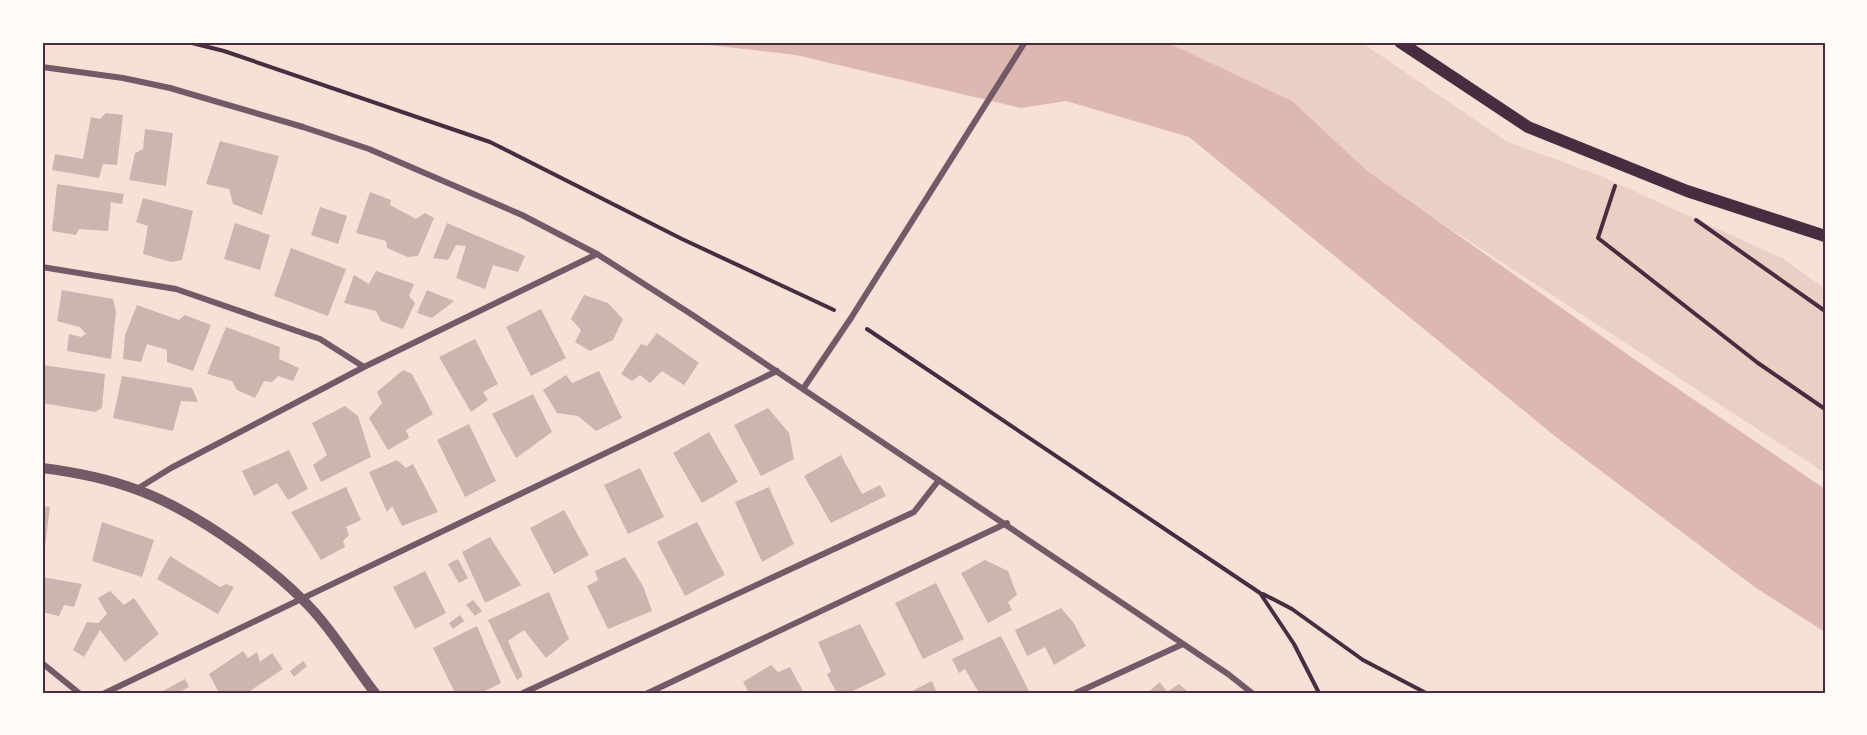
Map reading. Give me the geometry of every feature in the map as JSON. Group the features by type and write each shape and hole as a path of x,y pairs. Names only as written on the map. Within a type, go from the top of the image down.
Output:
{"main road":[{"path":"1400,42 1528,128 1687,190 1825,236"}],"street":[{"path":"802,389 851,318 1025,42"},
{"path":"42,67 170,87 369,149 512,210 597,254 777,371 1007,523 1228,674 1252,693"},
{"path":"136,489 171,468 364,367 597,254"},
{"path":"42,267 176,289 320,339 364,367"},
{"path":"105,693 304,600 777,371"},
{"path":"42,468 81,473 136,489 186,514 262,563 304,600 375,693"},
{"path":"524,693 914,512 939,480"},
{"path":"648,693 1007,523"},
{"path":"1076,693 1183,644"},
{"path":"42,663 79,693"}],"path":[{"path":"188,42 247,59 490,142 682,239 851,318 1260,593 1292,609 1363,660 1426,693"},
{"path":"1616,182 1598,238 1758,363 1825,409"},
{"path":"1695,220 1825,311"},
{"path":"1260,593 1294,644 1319,693"}],"shaded area":[{"path":"682,42 1166,42 1292,101 1367,171 1637,361 1825,489 1825,632 1756,588 1556,437 1189,137 1066,101 1021,108 796,55"},
{"path":"1164,42 1361,42 1506,141 1601,176 1784,259 1825,289 1825,473"}],"building":[{"path":"106,113 123,115 117,165 103,164 99,178 52,170 55,154 83,159 91,117 100,119"},
{"path":"145,129 173,133 166,186 129,180 135,153 143,149"},
{"path":"220,141 279,156 262,215 233,204 229,189 206,184"},
{"path":"57,184 124,194 122,204 111,202 108,231 79,229 76,235 52,231"},
{"path":"370,192 391,200 390,205 416,219 425,213 434,218 418,256 408,257 387,248 386,241 356,233"},
{"path":"143,198 193,211 182,260 171,262 143,254 148,226 136,222"},
{"path":"320,207 347,216 338,244 311,235"},
{"path":"235,223 270,235 260,270 224,259"},
{"path":"447,223 525,256 518,272 493,265 485,289 456,278 466,246 456,245 448,260 433,258"},
{"path":"291,248 346,269 328,316 274,296"},
{"path":"376,271 414,284 409,296 415,303 403,329 381,321 376,311 344,303 354,275 369,284"},
{"path":"62,290 113,299 116,312 111,359 67,351 69,334 81,337 86,334 80,327 57,321"},
{"path":"427,290 454,301 432,318 417,313"},
{"path":"584,295 608,303 623,319 613,340 590,351 575,342 581,330 571,319"},
{"path":"137,305 179,320 185,315 211,325 193,371 167,362 167,350 147,344 141,362 123,359 125,335"},
{"path":"541,309 566,358 531,376 506,327"},
{"path":"226,327 280,347 279,359 299,368 293,381 278,376 272,382 264,381 255,398 237,390 232,381 207,374"},
{"path":"657,333 699,363 684,385 662,371 650,383 640,375 632,381 621,374 641,344 647,346"},
{"path":"475,339 498,384 483,392 488,400 471,412 439,357"},
{"path":"43,365 105,374 102,408 95,412 42,403"},
{"path":"403,370 412,374 433,414 406,430 409,438 388,450 369,418 382,403 377,392"},
{"path":"599,371 622,418 596,431 578,416 557,413 543,390 566,375 572,383"},
{"path":"122,376 192,388 198,402 181,401 173,431 113,418"},
{"path":"533,394 552,432 516,458 492,414"},
{"path":"345,406 358,416 371,457 321,482 313,465 327,455 312,423"},
{"path":"768,408 789,433 794,459 761,476 734,425"},
{"path":"469,424 496,481 465,497 437,440"},
{"path":"709,432 738,482 702,503 673,453"},
{"path":"289,450 308,489 288,500 277,483 254,496 242,471"},
{"path":"841,455 862,494 880,485 886,496 831,523 804,476"},
{"path":"397,460 406,468 413,464 438,512 402,526 392,506 387,512 369,472"},
{"path":"640,468 664,517 628,534 604,485"},
{"path":"346,487 361,520 346,527 349,535 343,541 345,547 321,560 291,512"},
{"path":"769,487 794,544 762,562 735,502"},
{"path":"42,506 50,507 45,547 42,546"},
{"path":"564,510 589,555 554,574 530,528"},
{"path":"102,522 154,540 142,577 92,561"},
{"path":"697,522 725,575 685,596 657,542"},
{"path":"490,537 521,585 485,603 462,552"},
{"path":"170,556 220,587 226,584 234,587 218,614 157,579"},
{"path":"625,557 643,586 652,611 608,629 587,586 598,580 595,571"},
{"path":"458,559 468,578 459,583 448,564"},
{"path":"985,560 1008,571 1017,595 1008,602 1012,610 988,623 961,573"},
{"path":"425,571 446,613 415,629 393,587"},
{"path":"42,577 82,584 74,607 64,605 59,616 42,612"},
{"path":"936,583 964,639 923,659 895,603"},
{"path":"110,591 124,605 134,598 159,634 125,662 100,630 84,657 73,650 87,622 98,623 107,614 98,598"},
{"path":"549,592 569,639 546,658 524,630 508,641 523,676 517,680 488,620"},
{"path":"473,600 482,611 475,616 466,605"},
{"path":"1061,608 1073,622 1086,646 1054,665 1045,647 1027,656 1015,630"},
{"path":"460,615 464,621 453,629 449,623"},
{"path":"860,624 886,675 849,693 837,693 827,675 831,671 818,642"},
{"path":"477,626 501,683 481,693 455,693 433,648"},
{"path":"1001,636 1029,691 979,693 965,669 959,673 952,659"},
{"path":"243,651 248,658 257,652 260,662 272,653 283,669 247,693 219,693 209,674"},
{"path":"303,661 307,666 294,677 290,671"},
{"path":"771,665 778,672 790,667 804,693 749,693 743,682"},
{"path":"185,679 189,687 178,693 159,693"},
{"path":"932,681 937,693 908,693"},
{"path":"1160,682 1167,692 1179,684 1189,693 1147,693"}]}
